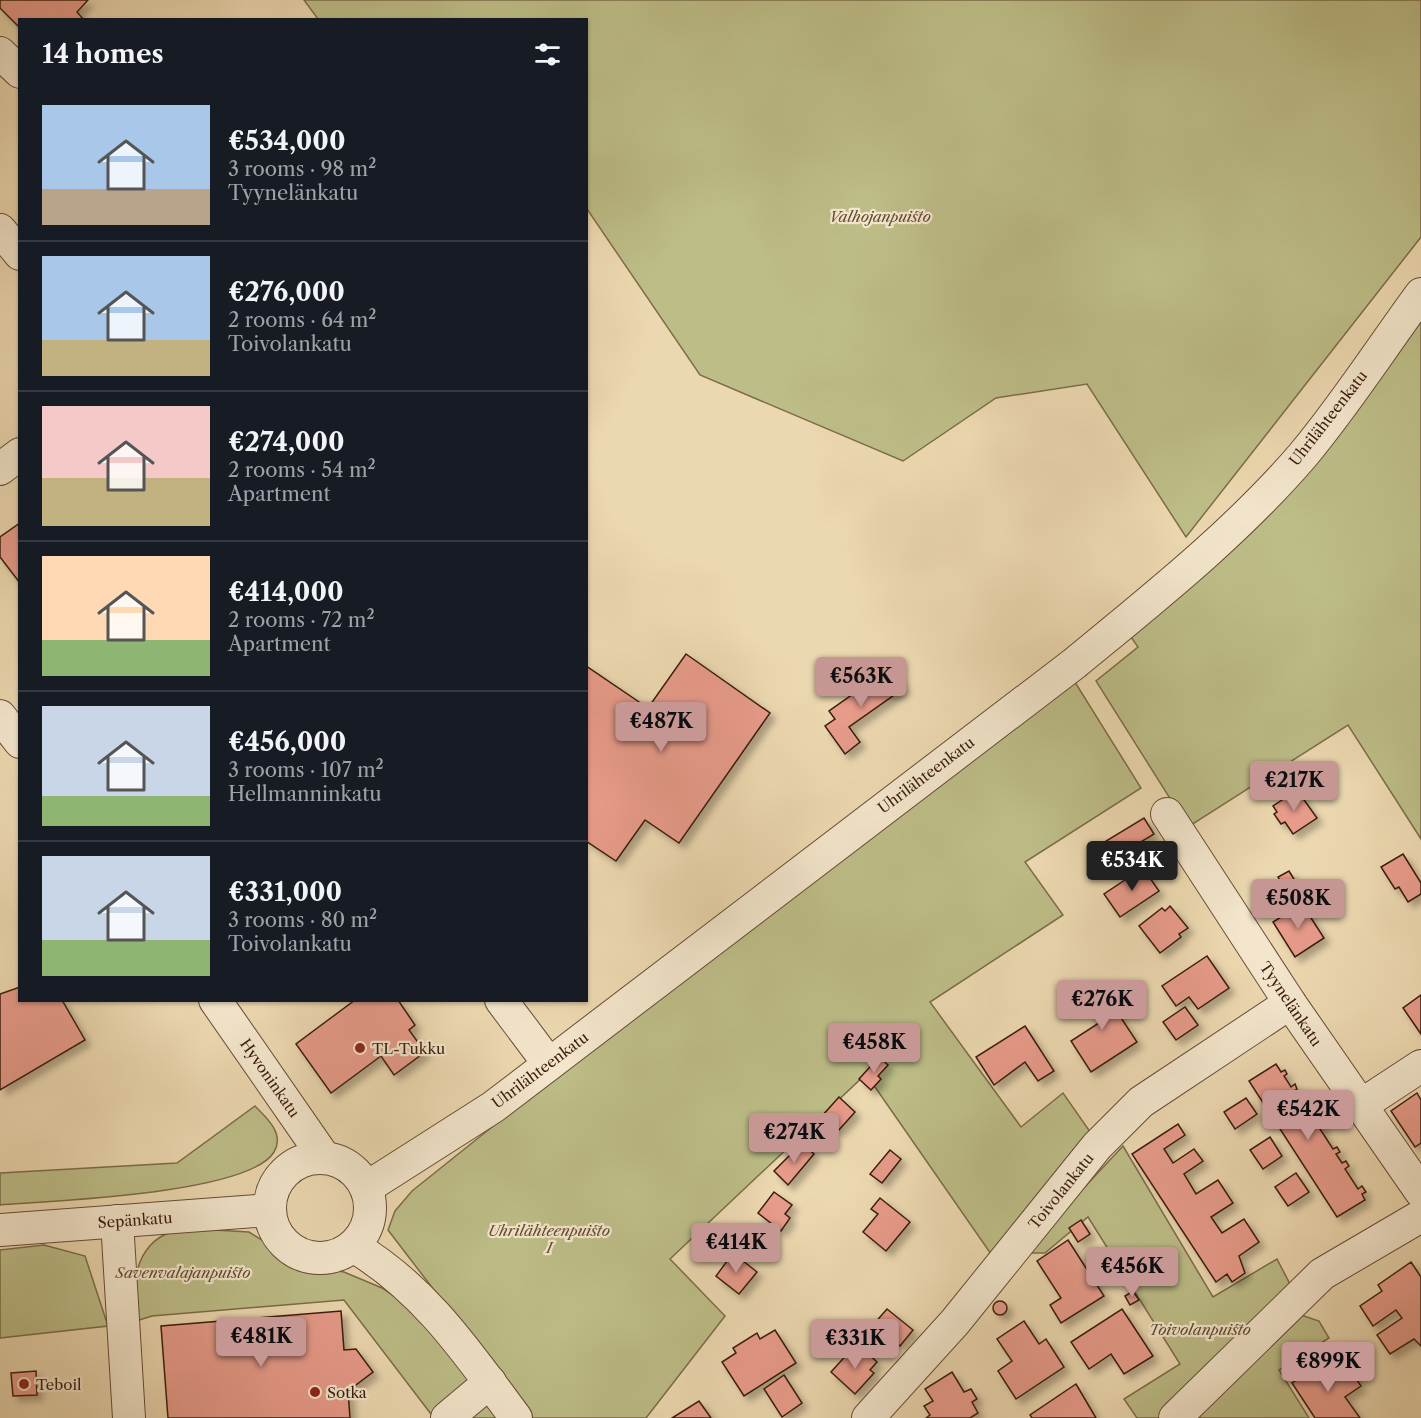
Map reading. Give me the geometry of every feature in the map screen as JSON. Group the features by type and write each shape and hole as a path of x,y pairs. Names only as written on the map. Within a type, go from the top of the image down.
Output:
{"street":[{"path":"0,53 18,70"},
{"path":"0,230 18,252"},
{"name":"Uhrilähteenkatu","path":"366,1188 493,1107 1075,663 1162,591 1235,526 1303,454 1421,294"},
{"path":"0,469 18,456"},
{"path":"0,716 18,739"},
{"name":"Tyynelänkatu","path":"1167,814 1290,1003 1421,1192"},
{"name":"Hyvoninkatu","path":"216,1002 324,1157"},
{"path":"502,1002 549,1064"},
{"name":"Toivolankatu","path":"868,1418 955,1322 1097,1146 1141,1102 1290,1003"},
{"path":"1360,1106 1421,1066"},
{"path":"324,1157 349,1167 366,1188 370,1203 369,1219 364,1233 353,1246 339,1254 324,1258 308,1257 293,1251 281,1240 273,1226 269,1210 271,1193 279,1178 291,1166 307,1159 324,1157"},
{"name":"Sepänkatu","path":"0,1230 269,1210"},
{"path":"1176,1418 1322,1274 1421,1216"},
{"path":"117,1221 129,1418"},
{"path":"353,1246 384,1265 426,1302 516,1418"},
{"path":"447,1418 490,1382"}],"green space":[{"name":"Valhojanpuisto","path":"304,0 1421,0 1421,237 1186,537 1087,384 996,398 903,461 700,375 588,210 588,18 317,18"},
{"path":"1421,321 1421,839 1348,725 1188,827 1096,681 1138,647 1131,637 1377,382"},
{"name":"Uhrilähteenpuisto I","path":"1073,679 1141,788 1025,862 1063,915 930,1002 1021,1127 1063,1093 1093,1136 991,1254 866,1074 670,1259 725,1316 646,1418 532,1418 388,1230 395,1211 412,1191 597,1043"},
{"path":"255,1106 273,1127 277,1139 274,1152 257,1166 228,1177 147,1193 0,1205 0,1173 177,1163"},
{"name":"Toivolanpuisto","path":"1123,1146 1213,1297 1277,1259 1291,1286 1162,1418 1137,1418 1124,1399 1180,1364 1088,1217 1045,1253 1023,1253"},
{"name":"Savenvalajanpuisto","path":"214,1230 249,1232 301,1264 344,1272 382,1288 432,1322 503,1418 434,1418 344,1300 152,1316 133,1322 133,1296 137,1270 149,1247 158,1238 171,1232"},
{"name":"Savenvalajanpuisto","path":"44,1245 85,1256 108,1326 0,1338 0,1250"},
{"path":"1301,1315 1319,1321 1329,1338 1279,1370 1309,1418 1196,1418"}],"building":[{"path":"0,0 88,0 77,12 82,18 18,18 18,26 0,8"},
{"path":"18,524 18,580 0,557 0,537"},
{"path":"686,654 770,713 679,843 645,820 616,861 588,842 588,667 648,708"},
{"path":"890,668 904,688 849,727 860,742 845,754 825,726 835,719 829,711"},
{"path":"1297,790 1317,818 1293,834 1285,822 1281,824 1274,814 1277,812 1273,806"},
{"path":"1144,818 1154,834 1098,868 1088,852"},
{"path":"1403,854 1421,883 1421,894 1408,902 1399,887 1395,889 1381,867"},
{"path":"1143,868 1159,891 1120,917 1104,894"},
{"path":"1289,871 1297,884 1286,891 1278,877"},
{"path":"1302,904 1324,938 1295,957 1273,922"},
{"path":"1170,906 1188,928 1179,934 1181,937 1160,953 1139,926 1162,908 1165,911"},
{"path":"1207,956 1229,988 1198,1009 1189,997 1176,1006 1162,986"},
{"path":"1098,983 1137,1042 1091,1072 1071,1041 1099,1023 1080,994"},
{"path":"18,988 18,1002 63,1002 85,1040 0,1090 0,994"},
{"path":"1421,995 1421,1034 1403,1008"},
{"name":"TL-Tukku","path":"352,1002 399,1002 415,1025 409,1030 425,1052 394,1075 381,1056 331,1093 296,1044"},
{"path":"1185,1007 1198,1025 1176,1040 1163,1022"},
{"path":"1025,1026 1054,1071 1038,1081 1025,1062 994,1085 976,1057"},
{"path":"879,1057 888,1065 878,1076 881,1079 871,1090 859,1079"},
{"path":"1276,1064 1281,1072 1285,1070 1287,1074 1284,1076 1291,1087 1295,1084 1297,1089 1294,1091 1307,1110 1311,1108 1315,1113 1311,1115 1317,1124 1321,1121 1324,1127 1320,1129 1333,1149 1337,1147 1340,1152 1336,1154 1342,1163 1346,1161 1349,1166 1345,1169 1358,1189 1362,1186 1366,1192 1362,1194 1365,1200 1337,1217 1249,1081"},
{"path":"1417,1093 1421,1100 1421,1143 1415,1147 1391,1111"},
{"path":"839,1097 855,1112 838,1131 822,1116"},
{"path":"1246,1098 1257,1114 1235,1129 1224,1112"},
{"path":"1178,1124 1185,1135 1164,1149 1173,1163 1194,1149 1203,1161 1184,1174 1196,1194 1218,1180 1233,1203 1211,1217 1222,1233 1244,1219 1259,1242 1239,1256 1245,1273 1232,1282 1227,1274 1216,1282 1132,1154"},
{"path":"1270,1137 1282,1156 1263,1169 1250,1150"},
{"path":"802,1143 814,1154 788,1185 774,1171"},
{"path":"890,1150 901,1159 882,1183 870,1174"},
{"path":"1296,1173 1309,1192 1288,1206 1275,1187"},
{"path":"774,1192 792,1205 785,1214 790,1218 781,1231 758,1213"},
{"path":"880,1198 910,1222 886,1251 863,1232 878,1214 871,1209"},
{"path":"1081,1220 1090,1234 1078,1242 1069,1228"},
{"path":"1068,1240 1104,1296 1061,1323 1050,1305 1061,1298 1037,1261"},
{"path":"733,1253 757,1272 739,1294 716,1276"},
{"path":"1411,1262 1421,1277 1421,1346 1414,1339 1390,1354 1377,1335 1402,1318 1396,1310 1373,1326 1360,1306 1382,1291 1378,1285"},
{"path":"1133,1291 1139,1300 1130,1305 1125,1296"},
{"path":"997,1301 1003,1301 1007,1308 1003,1315 997,1315 993,1311 993,1305"},
{"path":"887,1309 913,1330 900,1346 873,1325"},
{"path":"1122,1309 1153,1356 1124,1374 1111,1354 1089,1369 1071,1342"},
{"path":"341,1311 344,1350 356,1349 373,1372 348,1391 350,1418 168,1418 161,1326"},
{"path":"1024,1321 1039,1344 1046,1339 1064,1367 1016,1399 998,1371 1012,1361 997,1339"},
{"path":"775,1330 796,1363 744,1396 722,1362 736,1353 733,1348 757,1333 760,1339"},
{"path":"862,1348 877,1362 870,1370 874,1373 855,1394 831,1372 850,1351 855,1355"},
{"path":"1322,1363 1333,1379 1349,1368 1361,1386 1345,1397 1360,1418 1315,1418 1292,1383"},
{"name":"Teboil","path":"36,1371 37,1395 13,1396 11,1373"},
{"path":"952,1372 964,1392 971,1389 977,1399 972,1402 978,1413 970,1418 926,1418 930,1415 924,1406 933,1401 925,1389"},
{"path":"784,1375 802,1403 782,1417 764,1389"},
{"path":"1076,1384 1096,1418 1032,1418 1030,1415"},
{"path":"699,1401 711,1418 672,1418"}],"place":[{"name":"TL-Tukku","path":"360,1048"},
{"name":"Teboil","path":"24,1384"},
{"name":"Sotka","path":"315,1392"}]}
